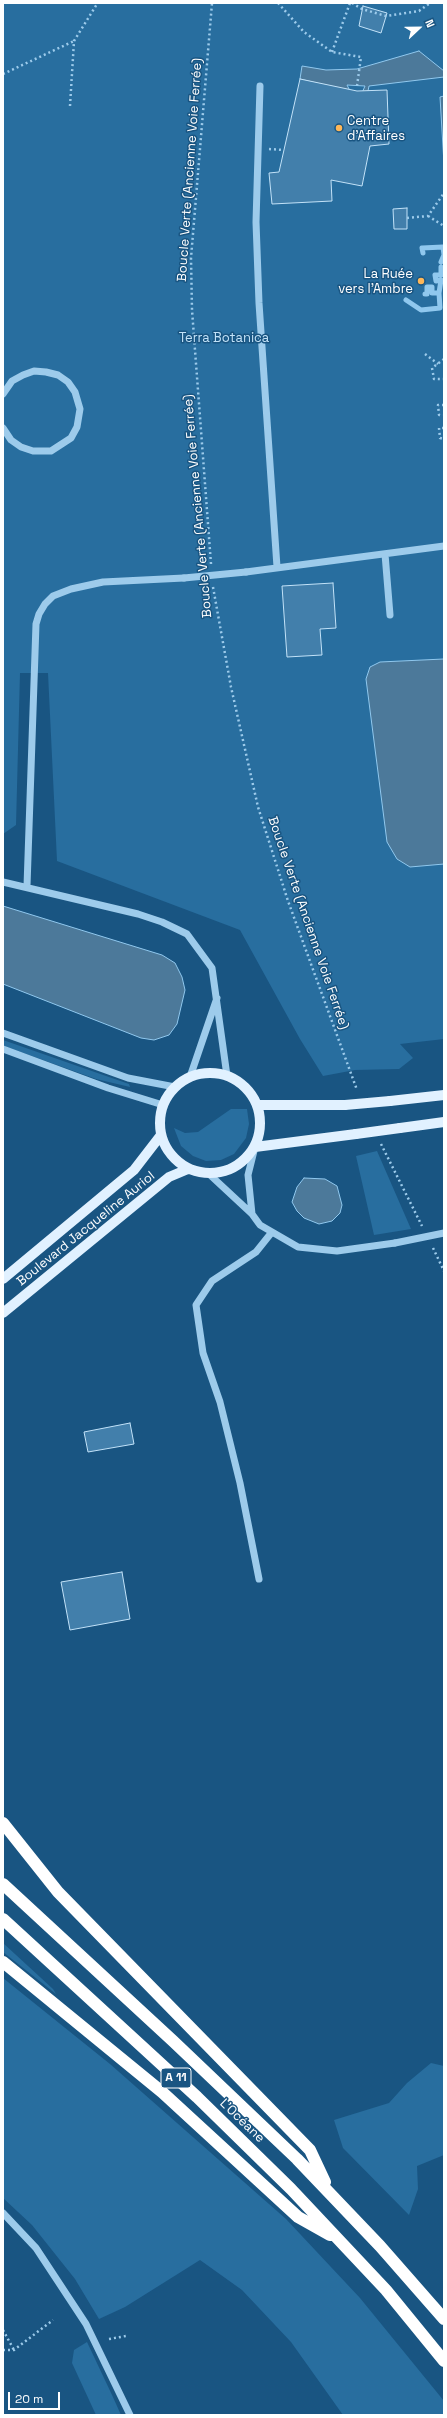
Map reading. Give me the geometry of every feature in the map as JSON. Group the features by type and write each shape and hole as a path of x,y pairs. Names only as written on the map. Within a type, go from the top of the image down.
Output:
{"highway":[{"path":"3,1823 58,1892 310,2150 328,2190"},
{"name":"L’Océane","path":"3,1884 235,2099 328,2190 444,2319"},
{"name":"L’Océane","path":"3,1919 202,2102 343,2242 386,2290 444,2360"},
{"path":"3,1962 162,2092 298,2216 343,2242"}],"main road":[{"path":"208,1073 227,1076 248,1089 258,1105 261,1126 255,1147 247,1158 236,1167 223,1172 209,1174 188,1169 172,1157 161,1135 160,1120 163,1105 175,1087 190,1077 208,1073"},
{"path":"258,1105 345,1105 390,1102 444,1094"},
{"path":"255,1147 444,1122"},
{"name":"Boulevard Jacqueline Auriol","path":"3,1279 134,1170 161,1135"},
{"name":"Boulevard Jacqueline Auriol","path":"3,1314 169,1177 188,1169"}],"street":[{"path":"260,86 256,222 259,303 277,567"},
{"path":"3,394 12,382 23,375 34,371 46,372 58,375 68,382 78,398 80,409 77,427 71,438 51,451 33,452 21,447 11,440 3,428"},
{"path":"26,886 36,624 44,604 53,596 71,589 103,582 184,578 246,572 444,546"},
{"path":"385,554 390,615"},
{"path":"3,882 26,886 138,914 162,922 187,934 212,968 227,1076"},
{"path":"190,1077 217,996"},
{"path":"3,1033 128,1078 175,1087"},
{"path":"3,1049 108,1088 163,1105"},
{"path":"252,1214 248,1175 255,1147"},
{"path":"209,1174 252,1214 260,1225 298,1247 337,1251 395,1243 444,1233"},
{"path":"259,1579 233,1453 220,1402 203,1353 196,1305 212,1281 256,1252 272,1232"},
{"path":"3,2213 36,2248 82,2318 130,2415"}],"path":[{"path":"70,106 74,41 97,3"},
{"name":"Boucle Verte (Ancienne Voie Ferrée)","path":"212,3 191,258 192,310 212,572"},
{"path":"278,3 304,32 332,52 361,57 357,86"},
{"path":"332,52 351,3 362,9 386,16 419,11 430,3"},
{"path":"3,74 74,41"},
{"path":"428,216 444,194"},
{"path":"407,218 428,216 444,226"},
{"path":"425,354 438,364"},
{"path":"444,359 432,368 434,379 444,379"},
{"path":"444,405 438,405 439,415 444,415"},
{"path":"444,428 439,428 440,438 444,439"},
{"name":"Boucle Verte (Ancienne Voie Ferrée)","path":"212,580 231,687 258,807 288,901 354,1085"},
{"path":"384,1150 423,1228"},
{"path":"430,1242 444,1271"},
{"path":"3,2350 14,2350 53,2320"},
{"path":"3,2330 14,2350"},
{"path":"109,2339 126,2336"}],"green space":[{"name":"Terra Botanica","path":"3,3 444,3 444,1039 400,1044 413,1058 399,1069 355,1070 323,1076 300,1039 240,930 57,861 48,673 20,673 16,825 3,834"},
{"path":"3,1040 129,1084 130,1087 96,1079 4,1046"},
{"path":"231,1109 247,1109 249,1124 246,1138 234,1154 221,1160 206,1161 193,1156 181,1146 174,1128 185,1133 198,1132"},
{"path":"377,1151 411,1229 374,1235 356,1156"},
{"path":"3,1943 53,1989 56,1994 3,1952"},
{"path":"3,1978 110,2064 286,2219 360,2298 444,2401 444,2415 343,2415 291,2342 242,2290 200,2260 125,2307 99,2319 75,2279 32,2225 3,2198"},
{"path":"431,2063 444,2066 444,2155 417,2166 418,2189 409,2215 343,2148 334,2120 389,2103 407,2083"},
{"path":"87,2342 121,2415 96,2415 72,2363 74,2350"}],"shaded area":[{"path":"419,51 444,71 444,77 369,86 368,91 362,93 365,86 347,85 350,91 300,79 302,66 326,70 357,69"},
{"path":"444,96 444,164 440,97"},
{"path":"444,659 444,864 410,867 397,859 387,842 366,679 370,667 380,662"},
{"path":"3,906 162,955 175,963 182,977 185,990 177,1024 169,1035 154,1040 141,1038 3,984"},
{"path":"304,1178 325,1179 337,1186 342,1205 340,1213 332,1221 319,1224 304,1218 297,1211 292,1202 297,1187"}],"building":[{"path":"363,6 387,13 381,33 359,26"},
{"name":"Centre d'Affaires","path":"300,79 357,91 387,90 389,144 370,146 362,186 331,180 332,201 272,204 269,173 279,172"},
{"path":"407,208 407,229 394,229 393,209"},
{"path":"333,583 336,628 320,629 322,655 287,657 282,586"},
{"path":"130,1423 134,1444 88,1452 84,1432"},
{"path":"122,1572 130,1619 70,1630 61,1582"}],"waterway":[{"path":"423,253 422,248 443,247 444,255 441,262"},
{"path":"439,293 441,280 436,281 435,275 441,275 441,267"},
{"path":"406,300 421,310 440,308 439,293 432,293 432,287 427,287 427,294 425,294"}],"place":[{"name":"Centre d'Affaires","path":"339,128"},
{"name":"La Ruée vers l'Ambre","path":"421,281"}]}
